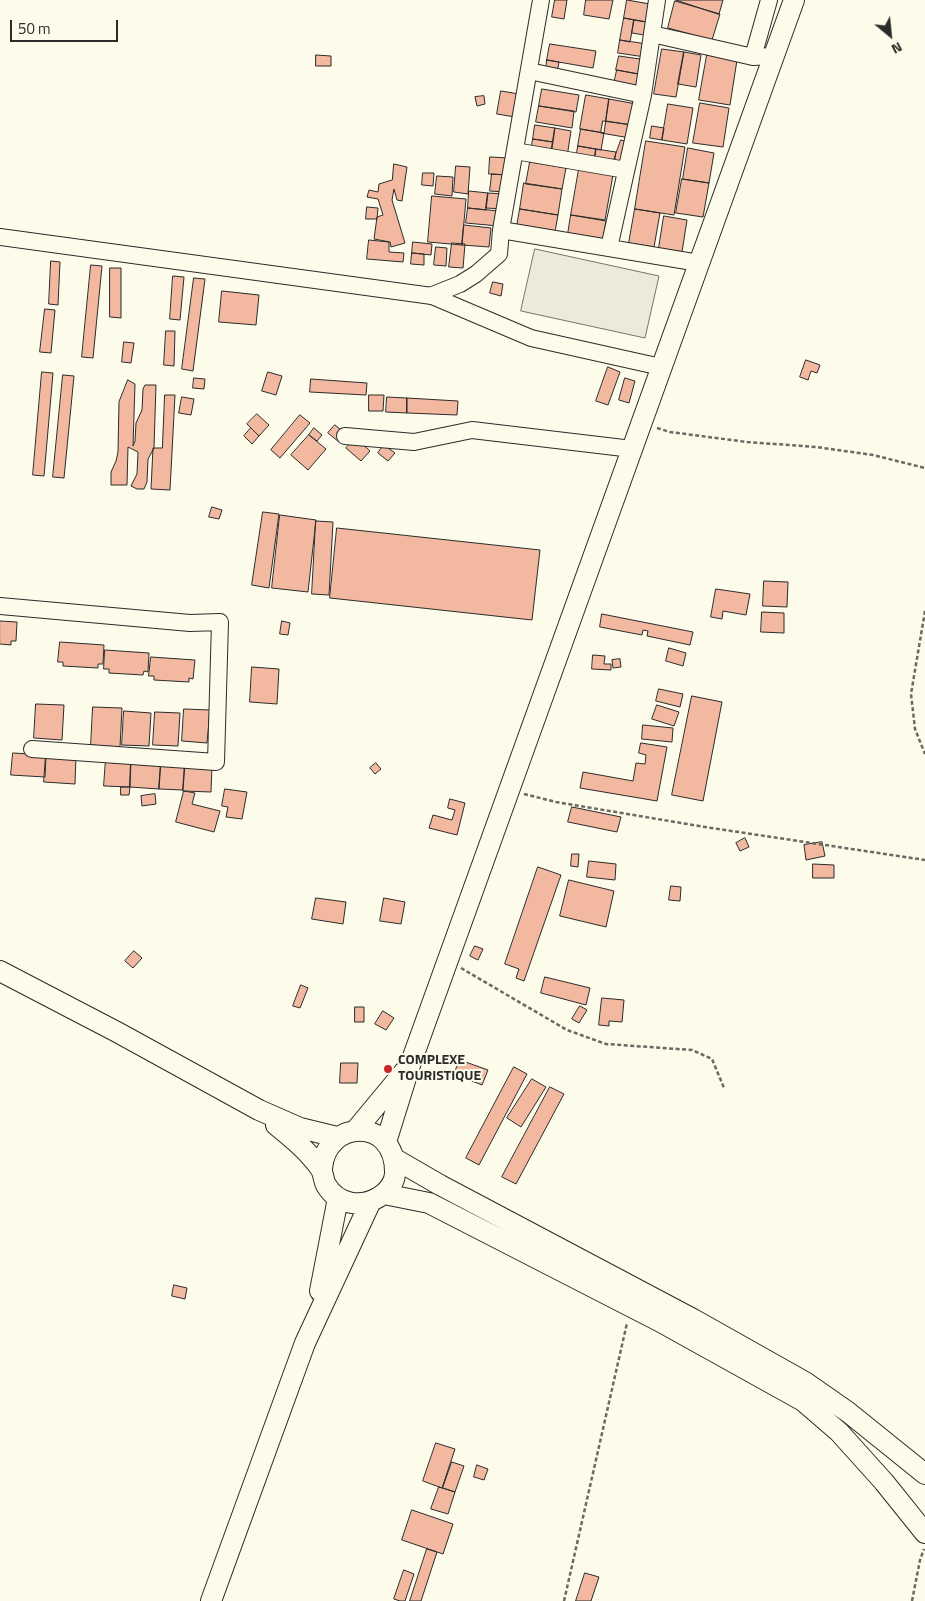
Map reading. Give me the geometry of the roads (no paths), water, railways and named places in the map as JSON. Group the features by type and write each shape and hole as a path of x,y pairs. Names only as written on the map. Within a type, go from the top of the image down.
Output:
{"main road":[{"path":"211,1601 315,1320 377,1199 392,1184 395,1177 390,1151 410,1065 794,0"},
{"path":"0,971 117,1032 259,1110 300,1128 346,1134 364,1131 376,1134 390,1151 440,1185 693,1319 804,1382 848,1412 925,1474"},
{"path":"410,1065 346,1134 326,1149 322,1169 325,1183 331,1192 338,1198 352,1204 377,1199 429,1202 633,1308 803,1401 839,1432 884,1482 925,1533"},
{"path":"259,1110 295,1140 322,1169"},
{"path":"315,1320 338,1198"}],"street":[{"path":"430,296 460,284 476,274 499,254 501,230 541,0"},
{"path":"609,248 643,95 657,0"},
{"path":"753,57 769,0"},
{"path":"652,34 753,57 774,56"},
{"path":"529,71 643,95"},
{"path":"515,151 626,170"},
{"path":"501,230 699,263"},
{"path":"0,238 430,296 531,338 662,367"},
{"path":"345,436 414,442 472,430 632,449"},
{"path":"0,606 190,623 220,622 216,762 32,749"}],"place":[{"name":"COMPLEXE TOURISTIQUE","path":"388,1069"}]}
